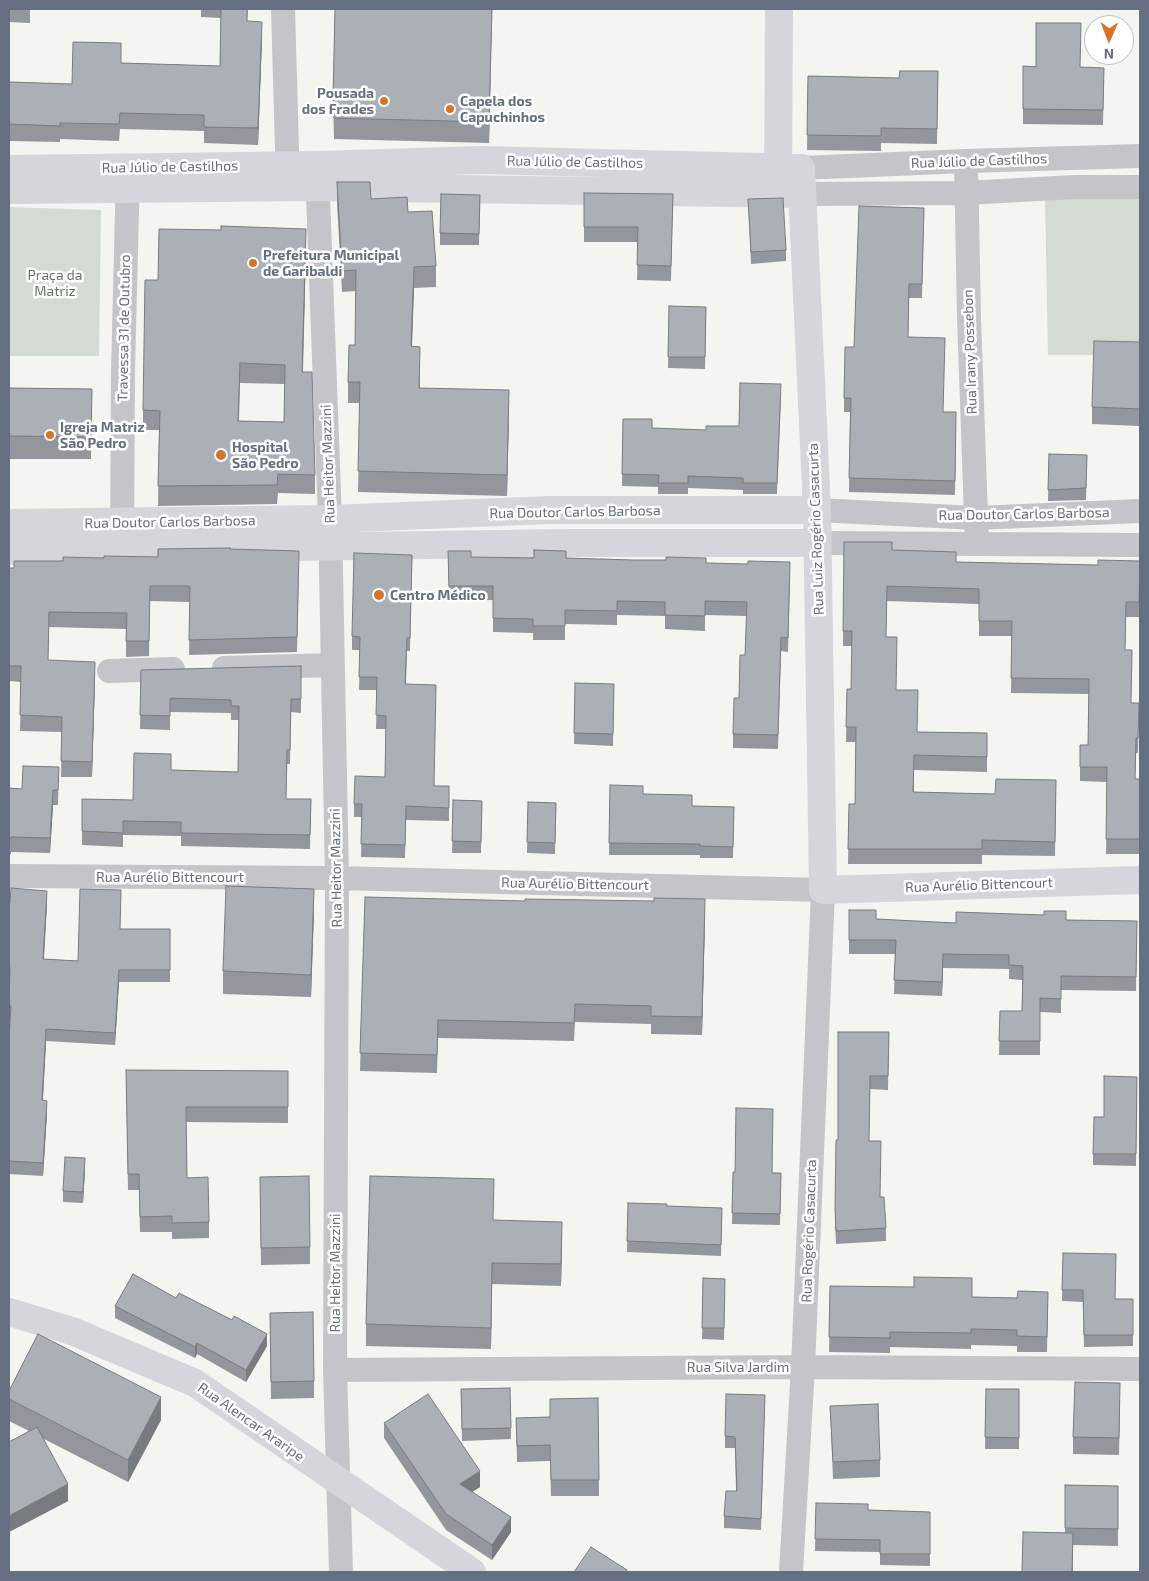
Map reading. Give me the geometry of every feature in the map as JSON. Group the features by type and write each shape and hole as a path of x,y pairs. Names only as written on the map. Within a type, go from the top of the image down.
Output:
{"street":[{"path":"283,9 287,176"},
{"name":"Rua Luiz Rogério Casacurta","path":"779,9 790,181 817,510 823,890"},
{"name":"Rua Júlio de Castilhos","path":"790,181 966,161 1140,156"},
{"name":"Rua Júlio de Castilhos","path":"9,190 128,179 317,176 481,160 966,192 1074,187 1140,187"},
{"name":"Rua Irany Possebon","path":"966,161 977,544"},
{"name":"Rua Júlio de Castilhos","path":"9,169 128,179"},
{"name":"Rua Heitor Mazzini","path":"317,176 330,519 337,878 335,1370 341,1572"},
{"name":"Travessa 31 de Outubro","path":"122,536 122,371 128,179"},
{"path":"565,510 567,543"},
{"name":"Rua Doutor Carlos Barbosa","path":"9,550 122,536 330,519 565,510 817,510 976,518 1140,511"},
{"name":"Rua Doutor Carlos Barbosa","path":"9,523 122,536 330,546 567,543 1140,545"},
{"path":"109,671 332,665"},
{"name":"Rua Aurélio Bittencourt","path":"9,876 337,878 823,890 1140,880"},
{"name":"Rua Rogério Casacurta","path":"791,1572 803,1367 823,890"},
{"name":"Rua Alencar Araripe","path":"9,1312 72,1331 195,1383 472,1572"},
{"name":"Rua Silva Jardim","path":"335,1370 803,1367 1140,1369"}],"green space":[{"path":"1045,197 1140,197 1140,355 1048,355"},
{"name":"Praça da Matriz","path":"9,207 101,210 99,356 9,356"}],"building":[{"path":"221,9 247,9 247,21 262,22 258,128 204,127 204,115 120,113 119,124 60,123 60,126 9,124 9,82 72,84 73,42 121,43 121,63 220,66"},
{"path":"335,9 492,9 489,122 334,118"},
{"path":"1036,23 1081,23 1080,67 1104,68 1103,110 1023,109 1023,66 1036,67"},
{"path":"900,71 938,71 937,129 881,128 881,136 807,135 808,76 899,78"},
{"path":"337,182 370,182 371,199 407,197 408,212 432,211 436,266 414,267 411,346 420,347 419,388 509,390 507,475 358,471 360,382 348,382 349,345 355,345 356,270 342,271"},
{"path":"584,193 673,194 671,266 637,265 638,227 584,227"},
{"path":"441,194 480,195 479,234 440,233"},
{"path":"783,198 786,250 751,252 748,199"},
{"path":"859,206 924,208 922,284 909,284 908,337 945,338 943,412 956,412 955,481 849,478 851,398 844,398 845,347 854,347"},
{"path":"221,226 306,229 302,372 312,372 315,475 278,474 277,485 158,486 160,411 143,410 145,280 158,280 159,229 221,230","holes":["240,363 285,365 284,422 238,421"]},
{"path":"669,306 706,307 705,357 668,357"},
{"path":"1094,341 1140,342 1140,409 1092,407"},
{"path":"740,383 781,384 777,483 743,483 743,478 688,476 688,483 658,483 659,475 622,474 623,419 652,419 652,428 706,430 706,426 739,426"},
{"path":"9,388 92,389 91,437 9,436"},
{"path":"1049,454 1087,455 1086,488 1048,490"},
{"path":"844,542 892,542 892,550 956,552 956,562 1098,565 1098,560 1140,561 1139,602 1126,602 1125,650 1132,650 1131,703 1139,703 1135,779 1140,779 1140,839 1106,839 1107,767 1080,767 1080,745 1088,745 1089,679 1011,678 1012,621 979,621 979,589 887,586 886,637 897,637 896,690 918,690 917,732 987,733 987,757 914,755 913,792 995,794 996,779 1056,780 1055,842 982,840 982,849 848,849 849,804 855,804 856,727 846,727 847,689 851,689 852,631 843,631"},
{"path":"230,548 299,551 297,637 189,640 190,586 150,586 149,641 126,641 127,613 49,612 48,660 95,662 92,762 61,761 62,717 20,715 21,666 9,666 9,568 14,568 14,561 63,561 63,557 158,557 158,549"},
{"path":"534,550 566,551 566,558 666,560 666,557 706,558 706,563 790,562 788,638 781,637 778,735 733,734 734,698 739,698 740,655 745,655 747,602 705,601 705,616 665,615 665,602 617,601 617,611 565,610 565,626 533,626 533,619 493,618 493,586 449,586 448,551 471,551 471,557 534,558"},
{"path":"354,553 412,555 410,638 407,638 405,684 436,685 434,786 449,786 449,808 406,806 405,845 361,844 362,804 354,804 355,776 385,777 386,716 376,715 377,677 359,677 360,637 352,636"},
{"path":"301,666 301,699 291,699 290,750 287,750 286,799 311,799 310,835 181,833 181,822 123,821 123,833 82,831 82,799 133,800 134,753 171,754 171,770 238,772 239,706 231,706 231,700 170,698 170,716 140,715 141,670"},
{"path":"575,683 614,684 613,734 574,733"},
{"path":"23,766 59,767 58,790 53,790 50,838 11,837 9,839 9,788 22,789"},
{"path":"610,785 643,786 643,794 692,795 692,806 734,807 733,847 700,846 700,844 609,843"},
{"path":"453,800 482,801 481,842 452,841"},
{"path":"528,802 556,803 555,843 527,842"},
{"path":"226,886 314,889 311,975 223,971"},
{"path":"11,888 47,891 43,959 78,961 80,889 121,890 120,929 170,929 170,970 119,970 115,1033 46,1029 42,1100 47,1101 43,1163 9,1161 9,1038 11,1006 9,1006 9,903"},
{"path":"365,897 525,901 525,899 654,901 654,898 705,899 702,1017 651,1016 651,1006 575,1004 574,1023 438,1020 437,1055 360,1053"},
{"path":"849,910 876,910 876,919 956,923 956,912 1044,915 1044,911 1066,911 1066,920 1137,921 1136,977 1061,976 1061,999 1040,998 1040,1041 999,1041 1000,1011 1022,1011 1023,966 1009,965 1009,955 943,954 942,982 894,980 896,940 849,940"},
{"path":"838,1032 889,1032 888,1076 870,1076 869,1141 881,1141 880,1197 884,1197 886,1228 836,1231"},
{"path":"126,1070 288,1071 288,1107 186,1107 187,1178 208,1177 209,1222 172,1223 172,1216 140,1217 139,1174 128,1174"},
{"path":"1104,1076 1137,1077 1136,1154 1093,1154 1094,1117 1104,1117"},
{"path":"736,1108 773,1109 772,1173 781,1173 780,1214 732,1213"},
{"path":"65,1157 85,1158 83,1192 63,1191"},
{"path":"309,1176 310,1247 261,1248 260,1177"},
{"path":"370,1176 494,1179 493,1220 562,1222 561,1264 492,1263 491,1328 366,1324"},
{"path":"628,1203 722,1208 721,1245 627,1241"},
{"path":"1063,1253 1116,1254 1115,1299 1133,1299 1133,1335 1084,1335 1083,1290 1062,1290"},
{"path":"133,1274 176,1298 179,1293 232,1320 234,1316 267,1334 246,1370 197,1343 195,1347 115,1306"},
{"path":"914,1277 972,1278 972,1297 1017,1298 1018,1291 1048,1292 1047,1337 1017,1336 1017,1330 971,1329 971,1333 890,1332 890,1338 829,1337 830,1286 914,1287"},
{"path":"703,1278 725,1279 724,1328 702,1328"},
{"path":"313,1312 314,1381 271,1382 270,1313"},
{"path":"38,1334 161,1397 128,1460 9,1399 9,1391"},
{"path":"1075,1382 1120,1383 1119,1438 1073,1437"},
{"path":"510,1388 511,1428 462,1429 461,1389"},
{"path":"986,1389 1019,1389 1019,1438 985,1437"},
{"path":"428,1394 480,1471 460,1484 511,1517 492,1545 446,1514 384,1423"},
{"path":"726,1394 765,1395 761,1519 724,1516 726,1491 737,1491 735,1437 725,1436"},
{"path":"598,1398 599,1480 551,1480 550,1445 517,1446 516,1418 550,1417 550,1399"},
{"path":"878,1404 880,1460 833,1462 830,1406"},
{"path":"37,1427 68,1484 9,1516 9,1442"},
{"path":"1065,1485 1118,1486 1118,1529 1065,1528"},
{"path":"816,1503 868,1504 868,1510 930,1512 930,1554 880,1554 880,1540 815,1539"},
{"path":"1023,1532 1073,1533 1072,1572 1022,1572"},
{"path":"591,1547 627,1570 626,1572 574,1572"}],"place":[{"name":"Pousada dos Frades","path":"384,101"},
{"name":"Capela dos Capuchinhos","path":"450,109"},
{"name":"Prefeitura Municipal de Garibaldi","path":"253,263"},
{"name":"Igreja Matriz São Pedro","path":"50,435"},
{"name":"Hospital São Pedro","path":"221,455"},
{"name":"Centro Médico","path":"379,595"}]}
